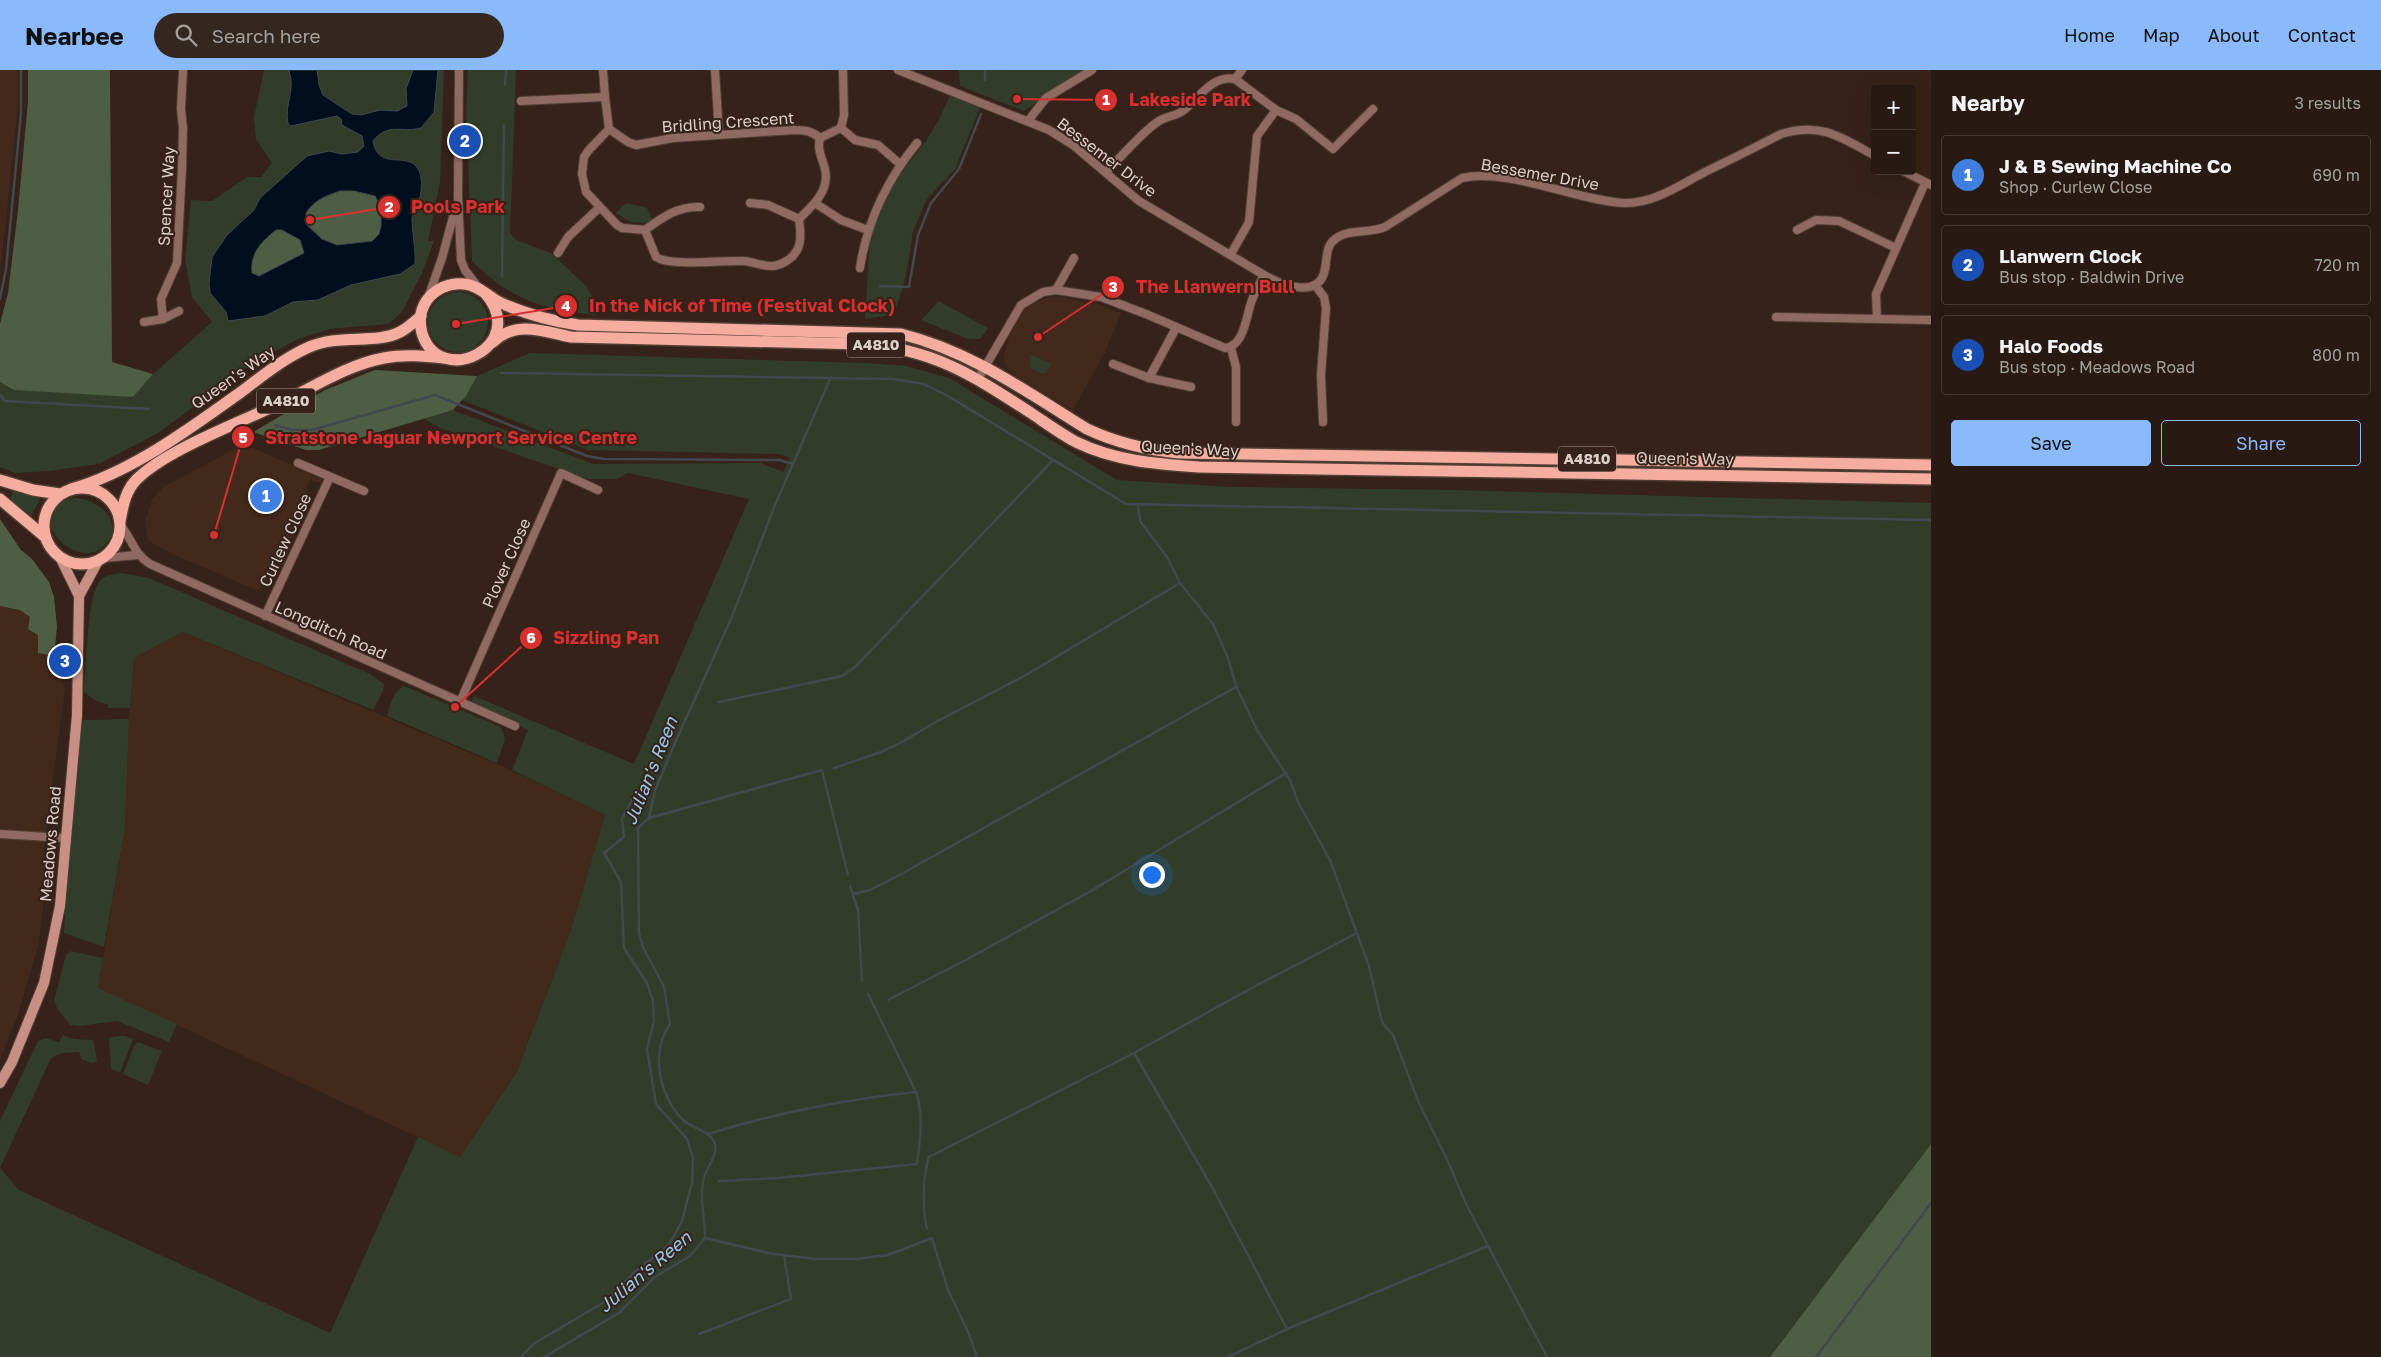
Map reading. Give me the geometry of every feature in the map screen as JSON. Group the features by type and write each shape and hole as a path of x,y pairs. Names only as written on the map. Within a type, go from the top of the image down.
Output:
{"main road":[{"name":"Queen's Way","path":"427,301 443,287 453,284 465,284 482,291 500,302 534,316 578,325 901,334 925,340 986,366 1087,429 1108,438 1150,450 1179,453 1931,465"},
{"path":"482,291 494,306 498,322 492,341 485,350"},
{"path":"427,301 421,316 424,337 429,346 446,358"},
{"name":"Queen's Way","path":"70,489 94,483 134,461 214,411 289,358 309,347 329,340 388,336 399,333 421,316"},
{"name":"Queen's Way","path":"120,523 123,503 128,490 137,480 158,463 200,441 364,363 404,355 466,360 485,350 501,334 514,328 530,329 571,337 887,346 908,349 940,360 978,379 1074,441 1099,452 1139,462 1199,467 1931,479"},
{"path":"0,480 33,490 60,494"},
{"path":"89,488 105,495 113,504 120,523 116,544 101,560 79,564 61,559 48,545 44,536 45,513 60,494 70,489 89,488"},
{"path":"0,499 44,536"}],"street":[{"name":"Spencer Way","path":"163,319 161,299 177,263 182,168 183,128 181,108 183,70"},
{"path":"459,70 458,196 461,260 464,270 482,291"},
{"path":"603,70 608,129 588,151 582,164 583,183 586,192 598,208 622,228 645,230 672,212 690,207 700,207"},
{"path":"715,70 719,134"},
{"path":"841,128 844,115 843,70"},
{"name":"Bessemer Drive","path":"898,70 1028,121 1060,137 1106,172 1139,201 1264,275 1285,285 1305,287 1315,285 1324,275 1328,249 1331,242 1337,237 1386,227 1462,178 1472,176 1493,177 1611,201 1638,202 1660,194 1781,134 1795,130 1808,129 1838,135 1871,154"},
{"path":"1028,121 1046,98 1092,70"},
{"path":"1235,79 1242,70"},
{"path":"1106,172 1160,120 1171,118 1183,111 1217,80 1235,79 1276,110 1296,119 1333,149 1373,109"},
{"path":"521,101 605,97"},
{"path":"1231,254 1249,222 1257,136 1276,110"},
{"path":"799,219 821,196 826,178 819,152 820,138 841,128"},
{"path":"841,128 856,140 878,145 900,164"},
{"name":"Bridling Crescent","path":"608,129 636,145 673,138 802,130 809,131 820,138"},
{"path":"860,268 868,230 879,203 900,164 917,143"},
{"path":"1877,319 1876,294 1896,248 1928,184 1911,175"},
{"path":"427,301 442,258 458,196"},
{"path":"750,203 768,205 799,219"},
{"path":"815,203 840,220 868,230"},
{"path":"558,253 568,238 598,208"},
{"path":"645,230 648,234 652,251 662,261 715,263 741,261 774,266 790,259 797,251 801,238 799,219"},
{"path":"1797,230 1816,220 1839,221 1896,248"},
{"path":"1056,290 1074,258"},
{"path":"1236,422 1236,367 1231,348 1242,332 1251,301 1264,275"},
{"path":"1315,285 1324,297 1326,308 1320,376 1323,422"},
{"path":"978,379 1021,305 1043,292 1056,290 1101,297 1220,348 1231,348"},
{"path":"144,322 163,319 179,311"},
{"path":"1776,317 1931,320"},
{"path":"1149,378 1176,328"},
{"path":"1113,364 1149,378 1191,387"},
{"path":"298,463 364,492"},
{"name":"Plover Close","path":"460,702 561,473 598,490"},
{"name":"Curlew Close","path":"265,616 330,476"},
{"path":"101,560 137,555 129,536 120,523"},
{"name":"Longditch Road","path":"137,555 167,572 515,726"},
{"name":"Meadows Road","path":"0,1083 12,1062 44,983 60,906 77,715 78,596 61,559"},
{"name":"Meadows Road","path":"78,596 101,560"},
{"path":"0,834 65,838"}],"shaded area":[{"path":"0,70 18,70 18,105 0,277"},
{"path":"1059,297 1097,304 1121,313 1105,352 1073,410 1013,374 1007,368 1003,356 1010,335 1026,307 1046,298"},
{"path":"244,444 324,479 322,483 310,480 306,490 310,494 291,531 285,563 258,591 168,552 148,540 145,521 152,500 163,487"},
{"path":"0,594 40,619 55,643 65,690 44,845 43,908 38,946 18,1015 0,1059"},
{"path":"183,632 504,767 605,815 570,933 517,1070 460,1157 98,988 125,828 129,714 134,658"}],"green space":[{"path":"28,70 110,70 112,362 153,374 133,397 14,390 0,382 0,324 8,293 18,210 28,101"},
{"path":"264,70 444,70 440,182 428,241 434,241 422,273 402,312 388,324 330,329 298,339 252,364 158,433 99,464 49,471 15,473 0,467 0,381 133,397 153,374 212,322 192,297 185,260 191,200 212,201 247,177 261,177 272,163 256,139 254,117"},
{"path":"468,70 516,70 510,233 516,240 551,253 586,286 595,301 596,315 560,310 528,300 500,285 472,261 466,113"},
{"path":"959,70 1084,70 1024,111 960,86"},
{"path":"950,95 980,108 955,169 927,199 913,231 906,276 894,315 865,319 870,238 890,189 927,139 939,120"},
{"path":"340,191 354,191 375,196 381,207 382,226 379,234 372,241 337,245 322,239 307,225 306,213 313,205 325,197"},
{"path":"626,203 647,208 652,219 647,223 630,222 616,213"},
{"path":"276,230 282,230 300,240 304,253 259,276 252,273 254,253 265,239"},
{"path":"458,292 475,297 483,305 488,322 483,339 475,347 458,352 441,347 433,339 428,322 433,305 441,297"},
{"path":"939,301 988,328 980,339 968,339 921,320"},
{"path":"530,353 867,363 906,366 949,378 1117,480 1231,487 1455,490 1931,503 1931,1144 1770,1357 0,1357 0,1168 19,1190 330,1333 418,1137 460,1157 517,1071 570,933 605,815 512,770 528,730 471,703 474,696 634,764 749,499 628,473 616,479 588,479 440,428 423,418 453,410 593,464 761,463 783,472 790,458 779,454 588,450 462,400 477,376"},
{"path":"1030,354 1052,364 1046,373 1039,373 1030,367"},
{"path":"375,370 477,376 466,396 453,410 319,450 306,450 253,432 325,390"},
{"path":"13,491 40,499 31,516 10,499"},
{"path":"76,498 96,504 109,517 112,533 108,541 100,549 88,553 75,551 64,544 55,534 50,523 51,512 59,503"},
{"path":"0,519 21,550 32,559 49,582 54,597 57,627 54,656 38,653 38,635 28,629 30,617 20,610 0,606"},
{"path":"121,573 149,578 370,674 384,684 383,691 373,710 183,632 134,658 130,708 108,708 108,705 96,701 84,692 88,634 92,601 100,581 104,577"},
{"path":"404,686 501,727 505,739 497,763 387,716 397,691"},
{"path":"129,719 125,828 104,947 64,933 70,823 81,724 84,720"},
{"path":"71,951 103,958 98,988 177,1024 169,1042 117,1021 80,1026 70,1025 54,1001 66,955"},
{"path":"63,1035 74,1039 93,1040 97,1061 92,1063 81,1059 79,1052 62,1053 51,1058 0,1168 0,1121 38,1041 46,1038 59,1042"},
{"path":"117,1036 133,1039 120,1073 111,1069 109,1038"},
{"path":"138,1042 162,1051 148,1085 123,1074 134,1046"},
{"path":"1931,1144 1931,1357 1770,1357"}],"water":[{"path":"289,70 317,70 319,85 323,95 352,114 361,115 380,110 397,111 407,106 406,89 413,70 438,70 434,112 421,128 390,130 379,135 373,141 380,155 392,160 411,162 416,166 421,175 420,198 412,218 415,264 400,274 351,285 318,300 293,302 265,316 228,321 226,312 210,293 209,283 212,257 227,235 254,210 260,198 307,156 329,151 342,154 358,152 364,146 362,136 342,125 341,119 337,116 291,126 288,124 287,110 291,91","holes":["340,191 354,191 375,196 381,207 381,226 379,234 372,241 337,245 322,239 307,225 306,213 313,205 325,197","276,230 282,230 300,240 304,253 259,276 252,273 253,260 258,248"]}],"waterway":[{"path":"0,299 6,269 21,113 21,70"},
{"path":"505,85 506,70"},
{"path":"985,70 985,80"},
{"path":"880,286 909,287 918,235 931,203 959,169 981,114"},
{"path":"502,277 504,125"},
{"path":"501,373 892,379 924,384 948,396 1126,504 1931,520"},
{"name":"Julian's Reen","path":"544,1357 619,1313 655,1277 690,1256 705,1238 702,1199 703,1184 705,1173 712,1161 716,1148 713,1139 682,1119 674,1109 663,1086 660,1073 660,1048 670,1024 664,987 643,947 639,933 638,828 649,818 655,791 731,619 775,505 831,377"},
{"path":"0,395 5,401 149,409"},
{"path":"275,425 292,430 312,430 435,395 587,456 604,459 780,460 793,464"},
{"path":"719,702 842,676 855,667 1053,460"},
{"path":"1138,505 1140,521 1167,557 1180,583 1213,624 1228,658 1236,686 1257,730 1290,780 1298,802 1330,860 1369,966 1382,1022 1393,1035 1419,1103 1446,1157 1467,1206 1547,1357"},
{"path":"834,768 881,752 902,742 934,723 1026,675 1180,583"},
{"path":"853,894 870,890 905,872 1236,687"},
{"path":"649,818 822,770 848,875"},
{"path":"888,1000 962,962 1091,891 1286,773"},
{"path":"521,1357 533,1344 606,1301 635,1272 669,1245 682,1221 692,1183 693,1158 687,1139 656,1104 647,1049 654,1021 653,1001 647,983 624,948 621,882 604,853 624,837 622,819 636,792"},
{"path":"850,886 858,910 862,981"},
{"path":"927,1228 924,1212 924,1192 925,1173 929,1157 1134,1053 1357,933"},
{"path":"719,1181 778,1178 917,1164 921,1119 916,1092 868,994"},
{"path":"1134,1053 1212,1187 1287,1329"},
{"path":"708,1134 811,1108 916,1092"},
{"path":"1816,1357 1931,1203"},
{"path":"705,1238 773,1254 816,1259 857,1259 888,1255 932,1238 948,1290 969,1334 977,1357"},
{"path":"1228,1357 1287,1329 1488,1246"},
{"path":"699,1334 791,1299 784,1255"}],"place":[{"name":"Lakeside Park","path":"1017,99"},
{"name":"Llanwern Clock","path":"465,141"},
{"name":"Pools Park","path":"310,220"},
{"name":"In the Nick of Time (Festival Clock)","path":"456,324"},
{"name":"The Llanwern Bull","path":"1038,337"},
{"name":"J & B Sewing Machine Co","path":"266,496"},
{"name":"Stratstone Jaguar Newport Service Centre","path":"214,535"},
{"name":"Halo Foods","path":"65,661"},
{"name":"Sizzling Pan","path":"455,707"}]}
